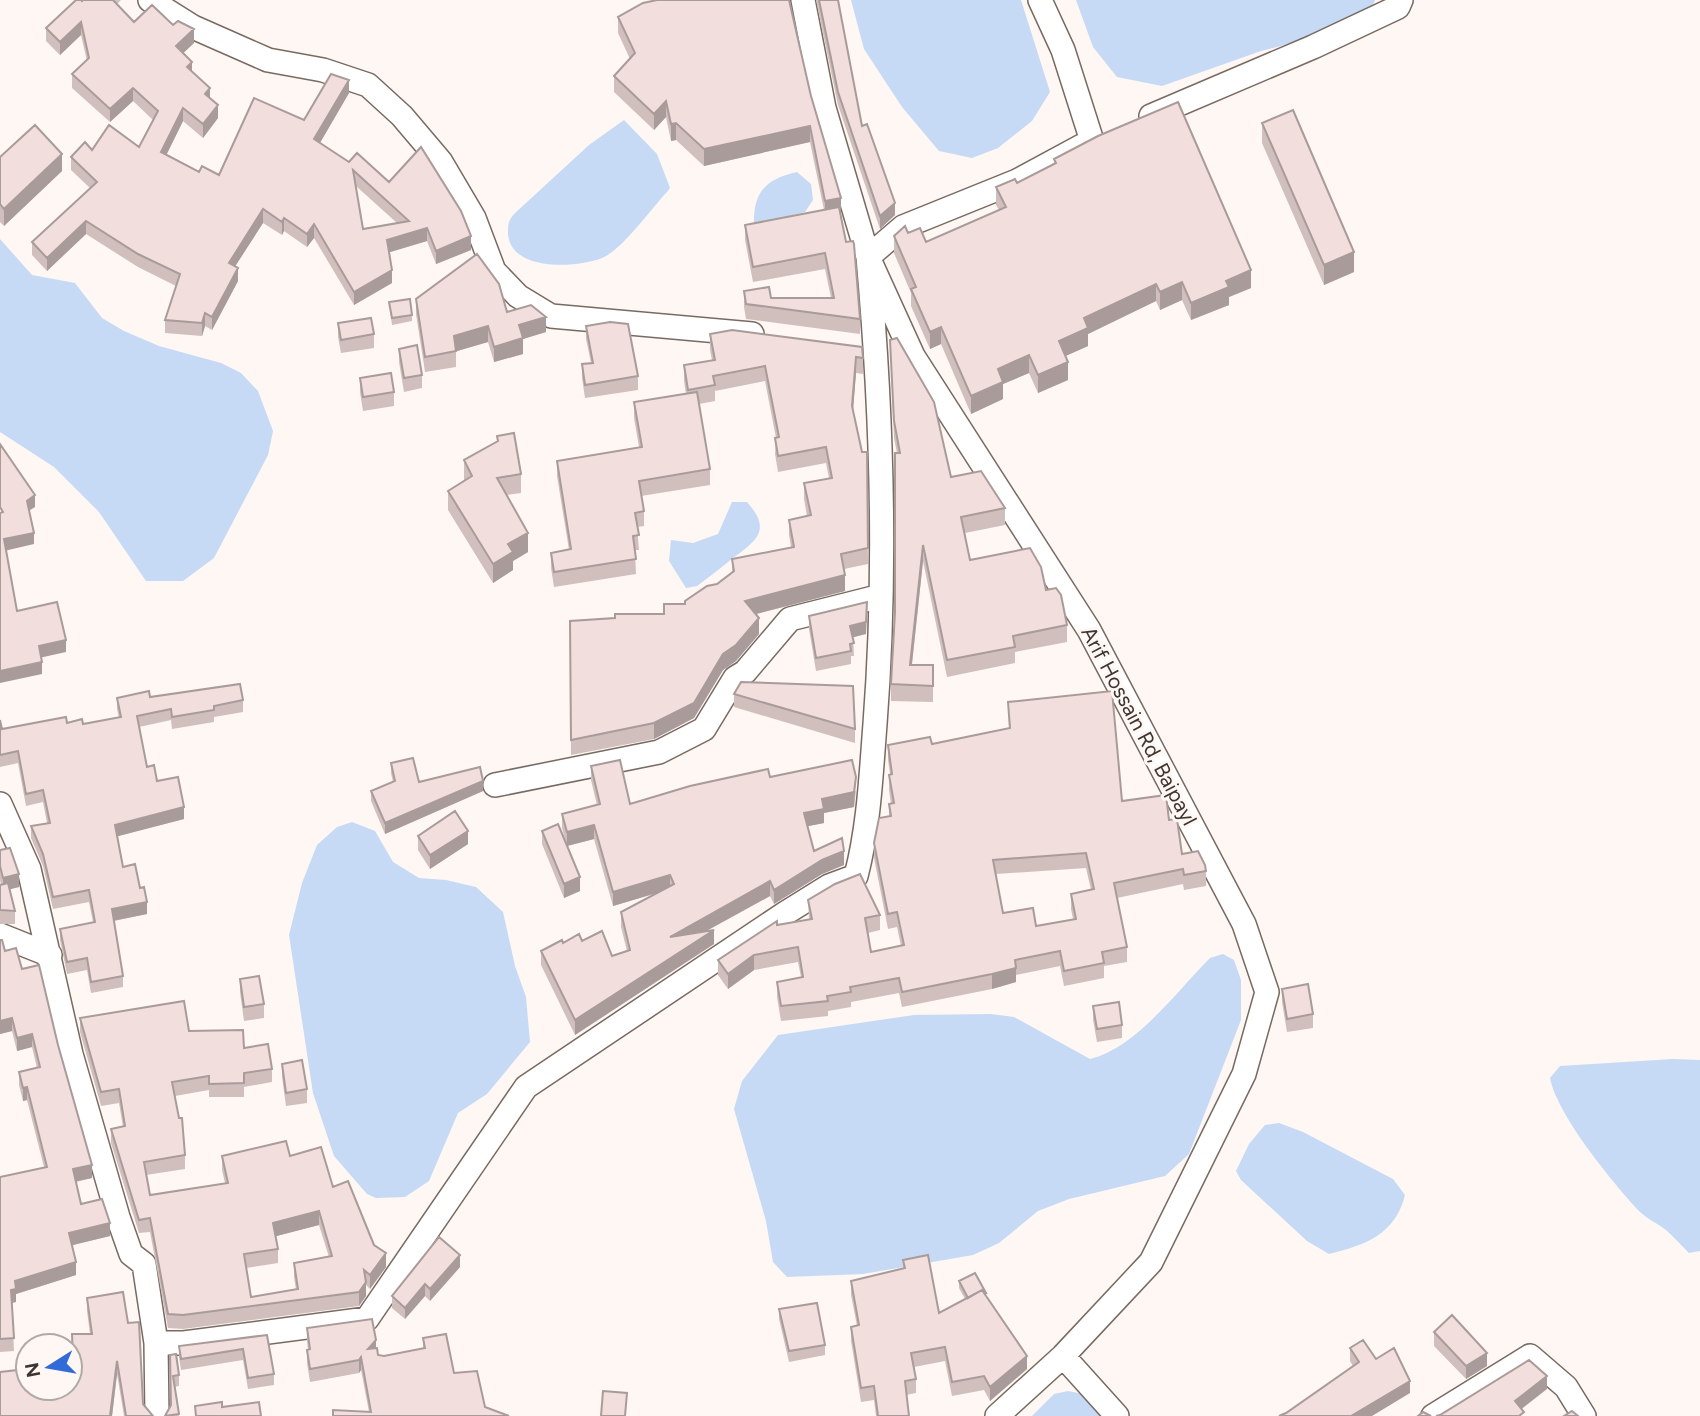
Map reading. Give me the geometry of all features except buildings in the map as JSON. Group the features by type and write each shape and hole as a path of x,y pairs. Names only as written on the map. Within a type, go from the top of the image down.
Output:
{"street":[{"path":"150,0 193,27 268,60 323,71 368,85 402,116 441,162 474,218 494,271 518,296 551,316 776,337"},
{"name":"Arif Hossain Rd, Baipayl","path":"803,0 824,108 868,257 913,356 1089,631 1244,924 1267,992 1244,1074 1151,1262 1063,1356 997,1416"},
{"path":"1040,0 1063,50 1092,141"},
{"path":"156,1343 184,1343 367,1319 526,1087 784,914 829,886 856,876 866,839 880,659 882,466 877,351 868,257 903,226 1017,181 1092,141 1313,47 1398,7 1401,0"},
{"path":"851,348 877,351"},
{"path":"495,785 659,752 697,734 713,718 736,678 745,672 790,618 881,596"},
{"path":"0,804 29,869 71,1054 118,1217 131,1254 144,1264 156,1343 157,1416"},
{"path":"0,934 50,955"},
{"path":"1063,1356 1117,1416"},
{"path":"1433,1416 1530,1356 1566,1387 1584,1416"}],"water":[{"path":"851,0 1021,0 1050,92 1032,121 998,148 972,158 939,151 902,107 864,49"},
{"path":"1076,0 1375,0 1372,8 1315,37 1261,51 1162,86 1117,77 1093,47"},
{"path":"624,120 657,154 670,188 667,192 627,238 602,258 562,265 532,261 520,255 512,246 508,234 512,216 589,145"},
{"path":"797,172 811,184 813,200 805,212 754,225 756,204 763,189 777,179"},
{"path":"0,239 32,275 75,283 102,318 124,331 159,346 221,363 241,373 258,391 273,431 268,455 214,558 183,581 146,581 99,512 54,467 0,432"},
{"path":"732,502 747,502 755,512 760,527 755,540 697,586 686,588 669,561 671,540 693,543 718,534"},
{"path":"352,822 375,831 393,862 419,878 446,880 476,887 503,912 515,966 526,997 530,1042 487,1094 458,1113 429,1181 405,1197 376,1198 367,1194 334,1156 313,1093 289,935 302,883 317,845 337,827"},
{"path":"1223,954 1234,960 1241,980 1241,1020 1189,1154 1165,1176 1069,1199 1038,1211 999,1243 973,1255 863,1274 787,1277 773,1262 766,1221 734,1109 742,1081 778,1035 914,1015 991,1014 1014,1017 1090,1059 1124,1043 1155,1017 1210,958"},
{"path":"1673,1059 1700,1060 1700,1251 1689,1253 1666,1230 1639,1211 1615,1184 1574,1129 1550,1078 1560,1066"},
{"path":"1279,1123 1303,1132 1393,1179 1405,1195 1394,1220 1386,1229 1355,1247 1329,1254 1307,1241 1241,1180 1236,1171 1249,1144 1265,1125"},
{"path":"1068,1391 1083,1394 1103,1416 1032,1416 1054,1394"}]}
